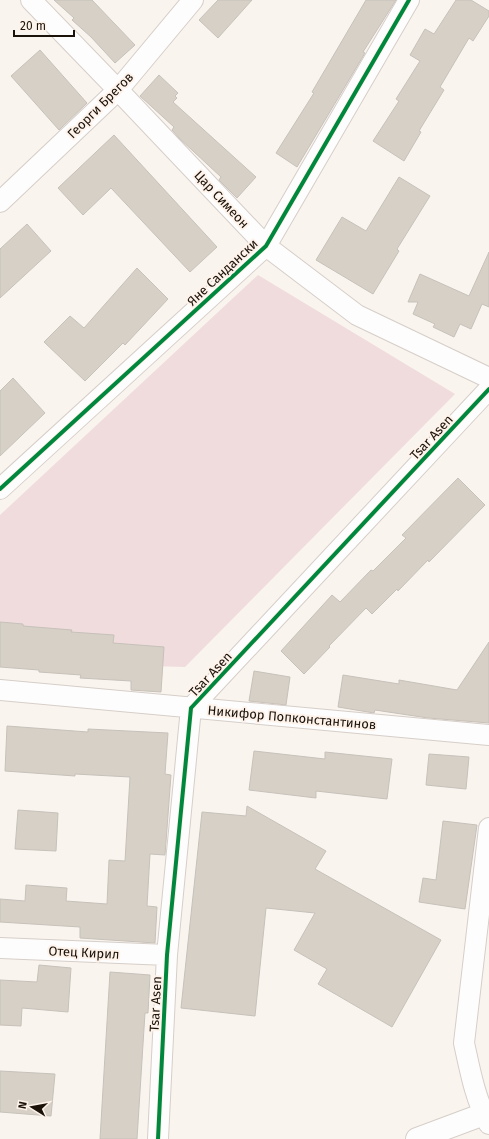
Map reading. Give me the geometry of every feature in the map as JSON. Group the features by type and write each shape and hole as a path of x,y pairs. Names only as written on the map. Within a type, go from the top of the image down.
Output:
{"street":[{"name":"Цар Симеон","path":"31,0 266,246 358,315 489,378"},
{"name":"Георги Брегов","path":"0,202 118,90 193,0"},
{"name":"Яне Сандански","path":"0,489 266,246 409,0"},
{"name":"Tsar Asen","path":"158,1139 167,956 191,708 489,389"},
{"name":"Никифор Попконстантинов","path":"0,690 489,735"},
{"path":"417,1139 487,1118 471,1078 464,1043 489,828"},
{"name":"Отец Кирил","path":"0,948 167,956"}],"shaded area":[{"path":"258,275 455,394 185,667 0,662 0,515"}],"building":[{"path":"54,0 92,0 135,45 115,63 91,37 72,20 74,18"},
{"path":"218,0 252,0 218,38 199,20"},
{"path":"366,0 396,0 363,52 365,53 297,167 276,153 314,93 312,92"},
{"path":"456,0 471,0 489,11 489,16 473,41 469,38 440,87 444,90 419,131 421,132 404,161 373,141 399,101 396,99 420,61 410,55 425,29 434,34"},
{"path":"40,50 87,103 59,130 11,76"},
{"path":"159,75 178,93 175,96 177,98 173,102 256,177 237,198 219,180 221,177 179,138 172,130 174,127 140,96"},
{"path":"114,135 217,247 190,272 111,188 83,215 58,188"},
{"path":"399,177 430,196 397,249 399,251 373,294 316,260 342,217 366,231"},
{"path":"27,224 51,251 0,298 0,249"},
{"path":"489,252 489,307 482,304 471,329 460,324 454,337 433,327 435,324 413,314 418,302 408,302 420,274 469,296"},
{"path":"137,268 168,299 125,345 123,343 85,381 44,342 70,316 84,328"},
{"path":"13,378 45,413 0,456 0,391"},
{"path":"458,478 485,505 429,562 428,560 398,591 397,589 372,614 366,608 304,674 281,651 332,595 340,602 371,570 373,571 406,538 402,535"},
{"path":"0,622 23,624 23,626 72,630 71,632 114,635 113,643 164,647 161,692 131,690 131,681 80,678 81,675 0,667"},
{"path":"489,642 489,723 428,718 375,710 374,713 338,707 343,675 399,684 399,680 457,690"},
{"path":"254,671 290,677 286,705 249,701"},
{"path":"7,726 88,732 88,729 168,733 165,774 171,775 165,855 150,854 147,906 157,907 155,943 80,938 80,927 0,922 0,899 25,901 26,885 67,888 66,901 107,904 109,860 125,861 130,777 75,774 75,776 5,771"},
{"path":"254,751 325,759 325,752 392,759 387,799 316,791 316,798 249,790"},
{"path":"429,754 469,757 466,789 426,785"},
{"path":"247,806 326,851 315,869 441,940 392,1027 318,984 327,969 294,950 315,913 266,908 255,1016 181,1008 202,812 246,816"},
{"path":"18,810 58,813 56,851 15,849"},
{"path":"443,821 477,825 465,909 419,902 423,878 436,880"},
{"path":"39,965 71,968 68,1012 22,1008 21,1026 0,1025 0,980 37,982"},
{"path":"110,972 150,975 148,1013 145,1013 137,1139 100,1139"},
{"path":"0,1071 55,1074 51,1116 0,1112"}],"cycle path":[{"path":"0,489 266,246 409,0"},
{"path":"158,1139 167,955 191,708 489,389"}]}
